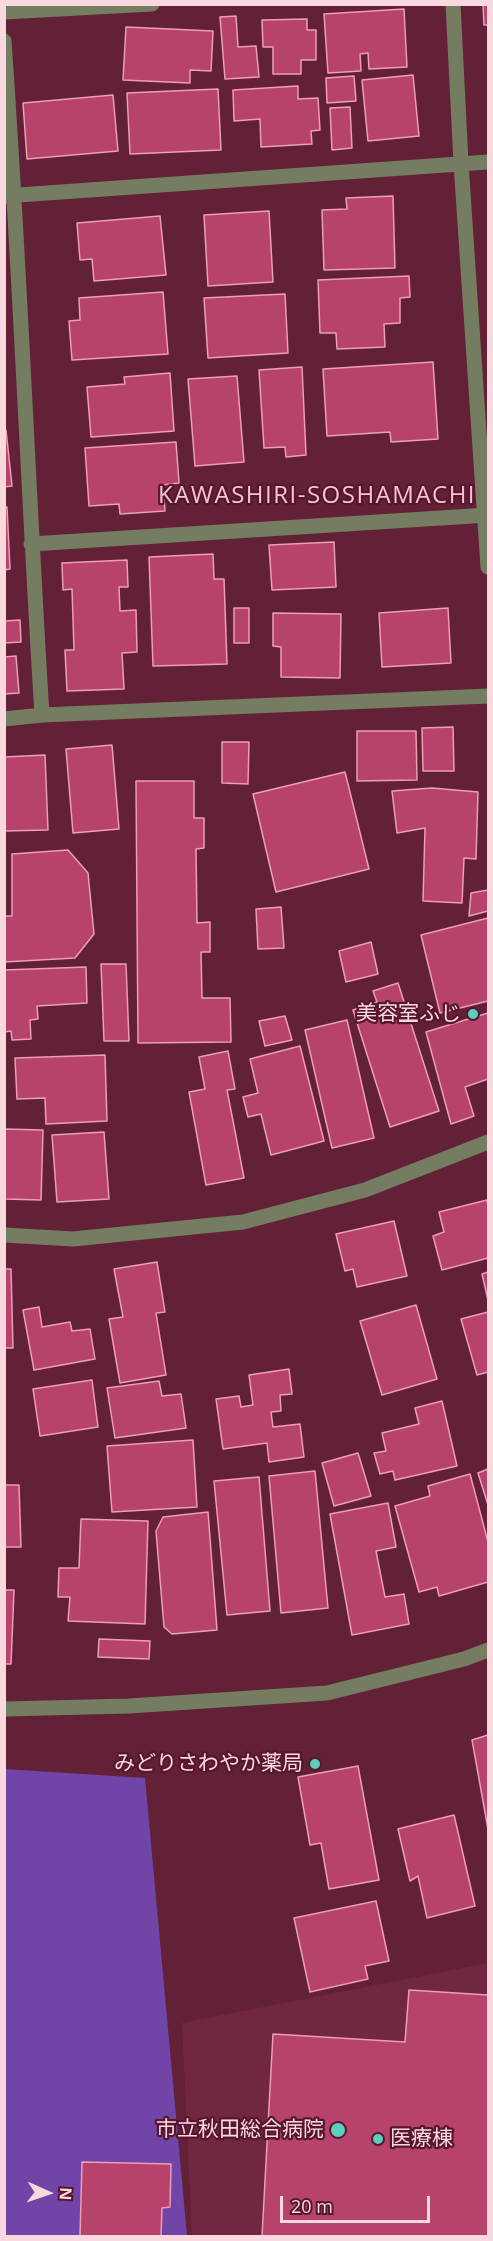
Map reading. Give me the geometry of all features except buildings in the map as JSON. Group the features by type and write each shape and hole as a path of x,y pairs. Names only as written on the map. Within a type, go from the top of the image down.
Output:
{"street":[{"path":"4,12 152,4"},
{"path":"453,4 461,164 481,345 489,567"},
{"path":"4,41 10,195 42,716"},
{"path":"10,195 489,162"},
{"path":"31,544 487,515"},
{"path":"4,719 489,696"},
{"path":"4,1235 74,1239 243,1222 365,1190 489,1142"},
{"path":"4,1709 129,1706 327,1693 464,1659 489,1650"}],"shaded area":[{"path":"4,1769 145,1778 187,2236 5,2236"},
{"name":"市立秋田総合病院","path":"488,1963 488,2236 192,2236 182,2023"}],"place":[{"name":"美容室ふじ","path":"473,1014"},
{"name":"みどりさわやか薬局","path":"315,1764"},
{"name":"市立秋田総合病院","path":"338,2130"},
{"name":"医療棟","path":"378,2139"}],"district":[{"name":"KAWASHIRI-SOSHAMACHI","path":"317,496"}]}
